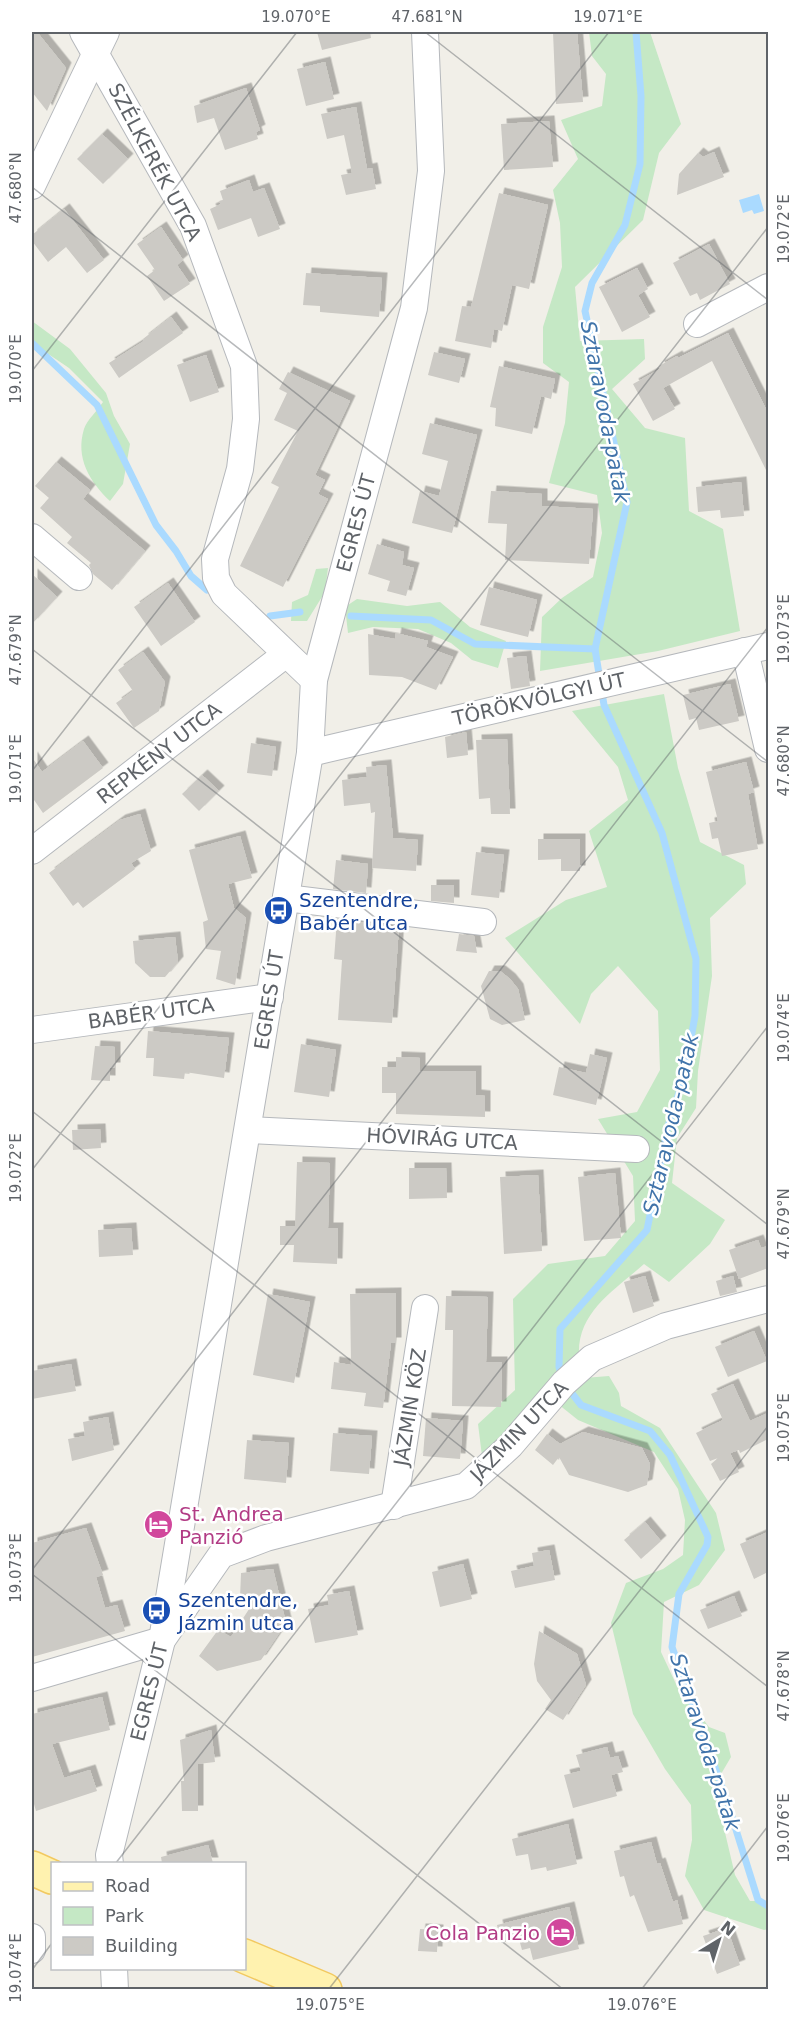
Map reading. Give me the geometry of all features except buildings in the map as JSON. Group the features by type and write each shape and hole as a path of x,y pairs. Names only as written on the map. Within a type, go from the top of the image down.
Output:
{"main road":[{"path":"32,1868 51,1876"},
{"path":"246,1957 325,1989"}],"street":[{"name":"EGRES ÚT","path":"110,1862 109,1855 162,1640 249,1130 310,753 314,680 414,308 431,171 425,32"},
{"name":"SZÉLKERÉK UTCA","path":"94,38 193,226 244,366 246,419 240,469 215,559 216,578 224,594 314,680"},
{"path":"32,186 94,38"},
{"path":"697,324 768,287"},
{"path":"32,537 79,577"},
{"path":"757,649 768,749"},
{"name":"TÖRÖKVÖLGYI ÚT","path":"310,753 757,649"},
{"name":"REPKÉNY UTCA","path":"32,851 286,654"},
{"path":"286,898 483,922"},
{"name":"BABÉR UTCA","path":"32,1030 270,997"},
{"name":"HÓVIRÁG UTCA","path":"249,1130 636,1149"},
{"name":"JÁZMIN UTCA","path":"162,1640 221,1555 266,1538 466,1486 510,1446 564,1383 592,1358 666,1326 768,1299"},
{"name":"JÁZMIN KÖZ","path":"394,1506 425,1308"},
{"path":"32,1678 162,1640"},
{"path":"32,1937 32,1950"},
{"path":"114,1970 115,1989"}],"green space":[{"path":"589,32 650,32 681,124 659,153 643,220 575,287 580,341 644,339 645,359 612,389 645,428 685,438 689,511 723,529 740,631 658,651 540,671 542,617 562,598 593,577 602,533 597,495 549,483 565,423 569,382 543,363 543,327 562,267 560,223 553,190 578,159 561,120 602,106 606,74 592,56"},
{"path":"32,321 70,349 106,393 114,416 130,444 123,484 110,501 91,478 81,450 85,426 103,402 69,368 32,343"},
{"path":"328,568 325,592 307,621 291,621 292,602 308,595 316,569"},
{"path":"357,599 407,606 440,602 470,627 506,641 498,668 472,660 451,643 418,629 373,627 348,633 345,607"},
{"path":"664,694 678,768 700,842 744,865 746,884 710,918 712,976 698,1071 696,1108 677,1138 672,1183 725,1220 710,1244 669,1282 644,1264 610,1293 591,1314 584,1326 579,1355 482,1456 478,1424 515,1390 513,1299 548,1264 605,1256 635,1221 633,1176 598,1119 637,1112 660,1070 658,1011 618,966 591,994 580,1024 505,938 566,900 607,887 589,831 628,800 618,767 572,711"},
{"path":"609,1376 619,1393 621,1406 660,1428 716,1513 725,1550 699,1585 664,1602 661,1652 676,1684 709,1727 725,1733 731,1757 714,1786 735,1875 750,1901 768,1901 768,1929 764,1930 704,1910 685,1876 692,1840 691,1805 665,1769 633,1714 611,1623 626,1583 663,1569 683,1555 685,1520 678,1489 654,1452 578,1420 558,1404 584,1378"}],"water":[{"path":"759,194 764,211 754,214 752,210 743,213 739,200"}],"waterway":[{"name":"Sztaravoda-patak","path":"562,1377 559,1367 560,1329 647,1230 668,1126 684,1077 695,1016 696,959 662,833 604,705 595,649 627,502 585,311 592,283 625,225 640,164 641,96 636,32"},
{"path":"32,343 97,405 156,525 191,576 207,590"},
{"path":"270,616 300,612"},
{"path":"351,616 431,620 475,644 595,649"},
{"name":"Sztaravoda-patak","path":"567,1387 581,1405 650,1431 670,1455 708,1537 707,1545 679,1594 672,1647 727,1801 758,1900 768,1906"}],"place":[{"name":"Szentendre, Babér utca","path":"278,911"},
{"name":"St. Andrea Panzió","path":"158,1525"},
{"name":"Szentendre, Jázmin utca","path":"157,1611"},
{"name":"Cola Panzio","path":"561,1933"}]}
